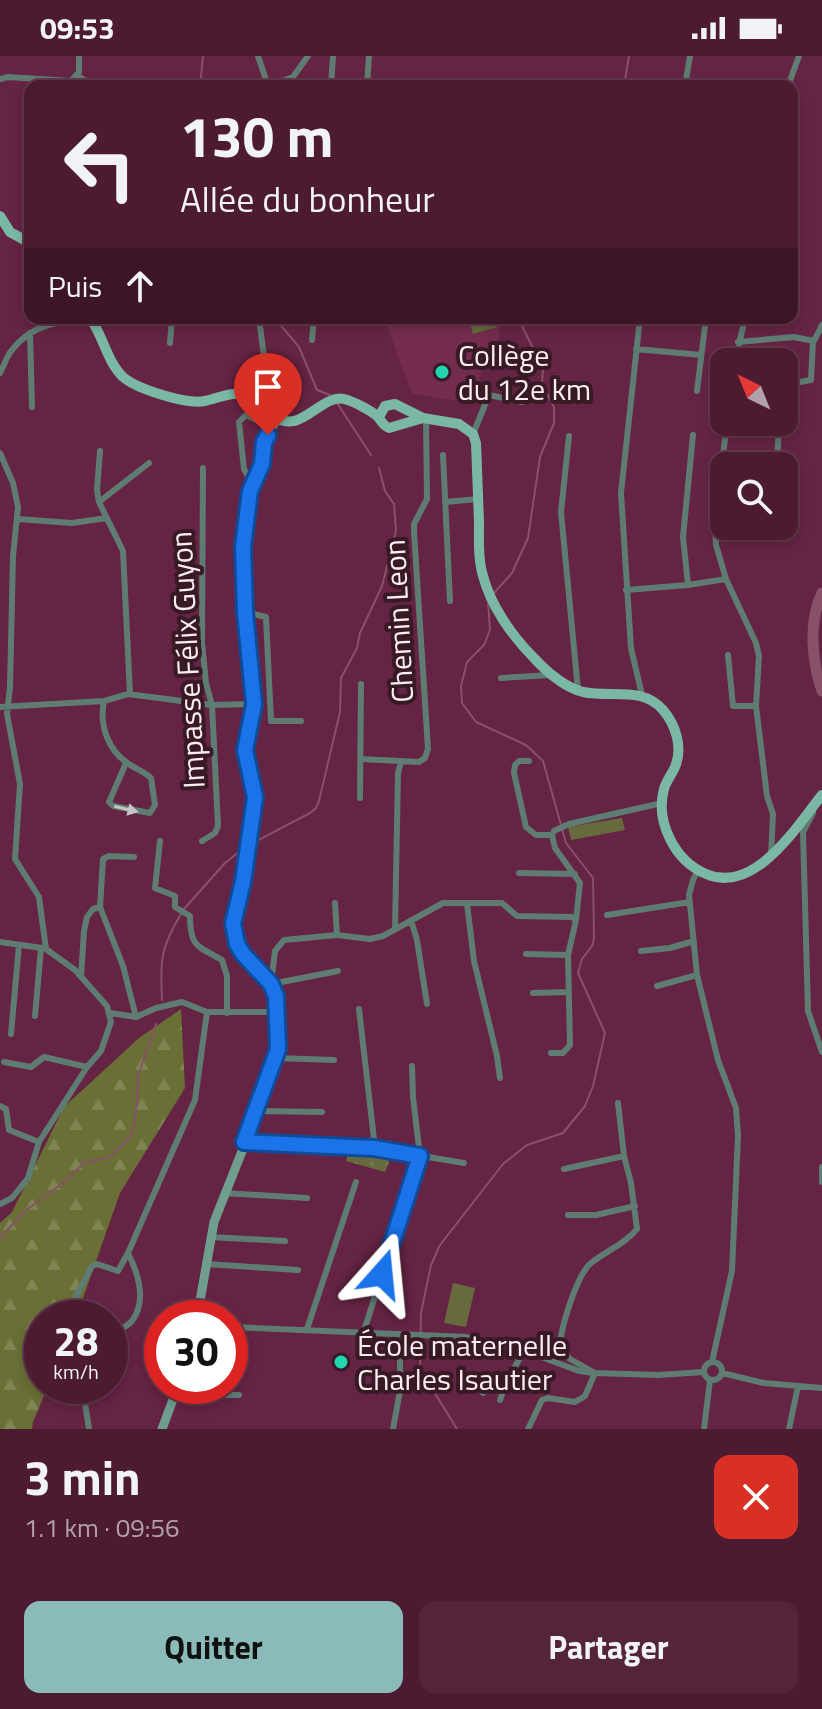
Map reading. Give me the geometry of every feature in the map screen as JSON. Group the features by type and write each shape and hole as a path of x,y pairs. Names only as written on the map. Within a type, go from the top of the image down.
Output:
{"main road":[{"path":"0,216 10,232 24,240"},
{"path":"94,324 118,370 134,384 195,402 236,393 248,397 277,419 297,420 329,402 343,398 380,413"},
{"path":"380,413 392,404 425,418 459,424 473,434 476,443 480,561 488,592 518,640 551,675 578,690 642,695 660,707 669,718 678,742 676,765 665,785 663,803 667,833 674,847 698,870 724,879 746,876 771,856 822,795"},
{"path":"401,408 404,416 401,423"},
{"path":"380,413 382,424 389,428 425,418"},
{"path":"200,1300 210,1237 276,1058 277,1012 271,984 243,954 234,933 234,913 243,882 255,797 245,750 254,704 245,612 243,547 250,491 262,464 264,442 277,419"},
{"path":"162,1429 172,1404"}],"street":[{"path":"72,80 78,76 79,56"},
{"path":"258,56 267,80"},
{"path":"285,80 293,77 308,56"},
{"path":"331,80 333,56"},
{"path":"367,80 369,56"},
{"path":"686,80 690,56"},
{"path":"790,80 799,56"},
{"path":"78,76 84,80"},
{"path":"0,79 55,80"},
{"path":"0,373 3,360 30,333 53,324"},
{"path":"170,343 172,324"},
{"path":"260,324 264,357 261,406"},
{"path":"312,340 313,324"},
{"path":"639,324 621,493 632,663 642,695"},
{"path":"697,391 705,324"},
{"path":"737,348 743,324"},
{"path":"798,382 811,380 813,341 820,334 822,325"},
{"path":"30,333 32,407"},
{"path":"738,342 794,337 813,341"},
{"path":"636,349 701,355"},
{"path":"473,434 489,395 522,402"},
{"path":"250,491 250,480 244,469 239,422 246,415 261,422"},
{"name":"Chemin Leon","path":"401,762 419,762 425,758 428,749 414,532 414,524 427,499 425,418"},
{"path":"688,585 683,537 693,435"},
{"path":"569,436 561,512 578,690"},
{"path":"725,436 715,524 716,545 726,579 759,656 756,706 767,796 773,814 771,856"},
{"path":"100,451 99,502 123,551 130,694"},
{"path":"0,453 16,490 18,519 13,556 10,687 3,707 20,784 15,859 39,897 43,948 35,1016"},
{"path":"443,455 450,601"},
{"path":"99,502 149,463"},
{"name":"Impasse Félix Guyon","path":"202,841 215,833 218,826 212,705 206,683 202,643 203,468"},
{"path":"445,502 478,499"},
{"path":"18,519 72,523 107,518"},
{"path":"626,590 726,579"},
{"path":"245,612 266,617 271,721 301,721"},
{"path":"728,655 733,706 756,706"},
{"path":"501,678 551,675"},
{"path":"360,798 361,684"},
{"path":"3,707 104,701 130,694 212,705 254,704"},
{"path":"104,701 104,729 110,743 126,763 151,778 155,805 150,813 111,805 109,798 126,763"},
{"path":"361,759 401,762 398,773 395,929"},
{"path":"529,761 519,761 513,769 526,827 536,835 552,835 569,824 663,803"},
{"path":"814,805 803,832 808,1011 822,1052"},
{"path":"551,1053 563,1053 570,1045 568,955 581,890 575,873 555,848 552,835"},
{"path":"160,841 155,888 175,896 175,907 190,916 191,933 197,946 224,963 227,1013"},
{"path":"134,857 109,856 103,859 100,907 123,966 136,1017"},
{"path":"698,870 693,880 690,902 697,975 718,1060 736,1108 738,1136 732,1271 712,1362"},
{"path":"519,873 575,873"},
{"path":"607,915 690,902"},
{"path":"335,903 337,935"},
{"path":"338,971 271,984 275,951 284,940 337,935 370,939 443,903 502,903 517,916 570,917 576,920"},
{"path":"467,904 474,961 500,1078"},
{"path":"81,977 87,917 93,909 100,907"},
{"path":"411,920 427,1004"},
{"path":"641,951 670,948 694,941"},
{"path":"0,942 43,948 81,977 107,1006 111,1022 101,1051 87,1067 39,1142 28,1178 21,1189 0,1204"},
{"path":"11,1034 19,945"},
{"path":"526,954 568,955"},
{"path":"657,986 697,975"},
{"path":"533,993 567,992"},
{"path":"110,1013 136,1017 182,1002 207,1012 277,1012"},
{"path":"359,1009 375,1148"},
{"path":"74,1300 92,1266 97,1264 118,1271 128,1253 195,1100 207,1012"},
{"path":"4,1062 31,1067 44,1057 87,1067"},
{"path":"276,1058 334,1060"},
{"path":"363,1334 420,1156 412,1066"},
{"path":"595,1373 570,1359 560,1347 574,1291 582,1273 589,1264 631,1237 637,1229 618,1103"},
{"path":"0,1106 6,1109 9,1130 39,1142"},
{"path":"258,1111 322,1112"},
{"path":"244,1142 375,1148 464,1163"},
{"path":"564,1169 624,1156"},
{"path":"822,1167 822,1182"},
{"path":"307,1329 356,1182"},
{"path":"224,1193 307,1198"},
{"path":"568,1215 596,1215 635,1206"},
{"path":"210,1237 285,1241"},
{"path":"128,1253 139,1278 136,1314 128,1326"},
{"path":"206,1264 298,1270"},
{"path":"248,1327 466,1337 536,1355 562,1367 595,1373 658,1375 704,1372"},
{"path":"393,1429 400,1391 400,1335"},
{"path":"500,1400 521,1356 536,1355"},
{"path":"704,1372 706,1365 712,1362 719,1365 722,1373"},
{"path":"704,1372 710,1380 704,1429"},
{"path":"528,1429 542,1400 582,1400 595,1373"},
{"path":"710,1380 717,1379 722,1373"},
{"path":"722,1373 764,1383 822,1388"},
{"path":"483,1393 487,1389 505,1386"},
{"path":"789,1429 798,1386"},
{"path":"85,1404 89,1429"}],"shaded area":[{"name":"Collège du 12e km","path":"386,324 500,324 497,349 484,350 477,404 412,394"}],"green space":[{"path":"470,324 496,324 497,327 473,334"},
{"path":"622,818 625,830 571,840 568,827"},
{"path":"181,1009 185,1088 120,1193 82,1300 24,1300 24,1404 40,1404 32,1429 0,1429 0,1223 12,1212 64,1107 139,1038"},
{"path":"349,1151 392,1154 385,1172 346,1161"},
{"path":"453,1283 475,1288 466,1327 444,1323"}],"waterway":[{"path":"201,80 203,56"},
{"path":"625,80 629,56"},
{"path":"280,324 299,347 317,390 330,395"},
{"path":"494,593 512,573 528,538 540,457 554,423 554,407 542,384 543,368 521,324"},
{"path":"337,403 371,455"},
{"path":"253,843 310,813 319,801 340,712 341,678 357,648 360,633 382,586 396,531 394,504 385,491 379,468"},
{"path":"822,593 813,629 816,668 822,691"},
{"path":"457,1429 420,1369 421,1313 431,1265 440,1245 503,1164 527,1145 563,1133 585,1106 593,1086 605,1033 578,973 594,938 593,878 566,843 543,761 526,745 476,722 462,703 461,686 467,662 484,645 490,630 488,602"},
{"path":"184,909 225,863 244,848"},
{"path":"162,1000 163,956 181,914"},
{"path":"0,1238 25,1211 85,1162 109,1158 130,1137 137,1103 138,1076 156,1024"}],"place":[{"name":"Collège du 12e km","path":"442,372"},
{"name":"École maternelle Charles Isautier","path":"341,1362"}],"route":[{"path":"268,435 264,442 262,464 250,491 243,547 245,612 254,704 245,750 255,797 243,882 233,923 237,944 271,984 276,996 278,1049 258,1111 244,1142 374,1148 420,1156 382,1274"}]}
